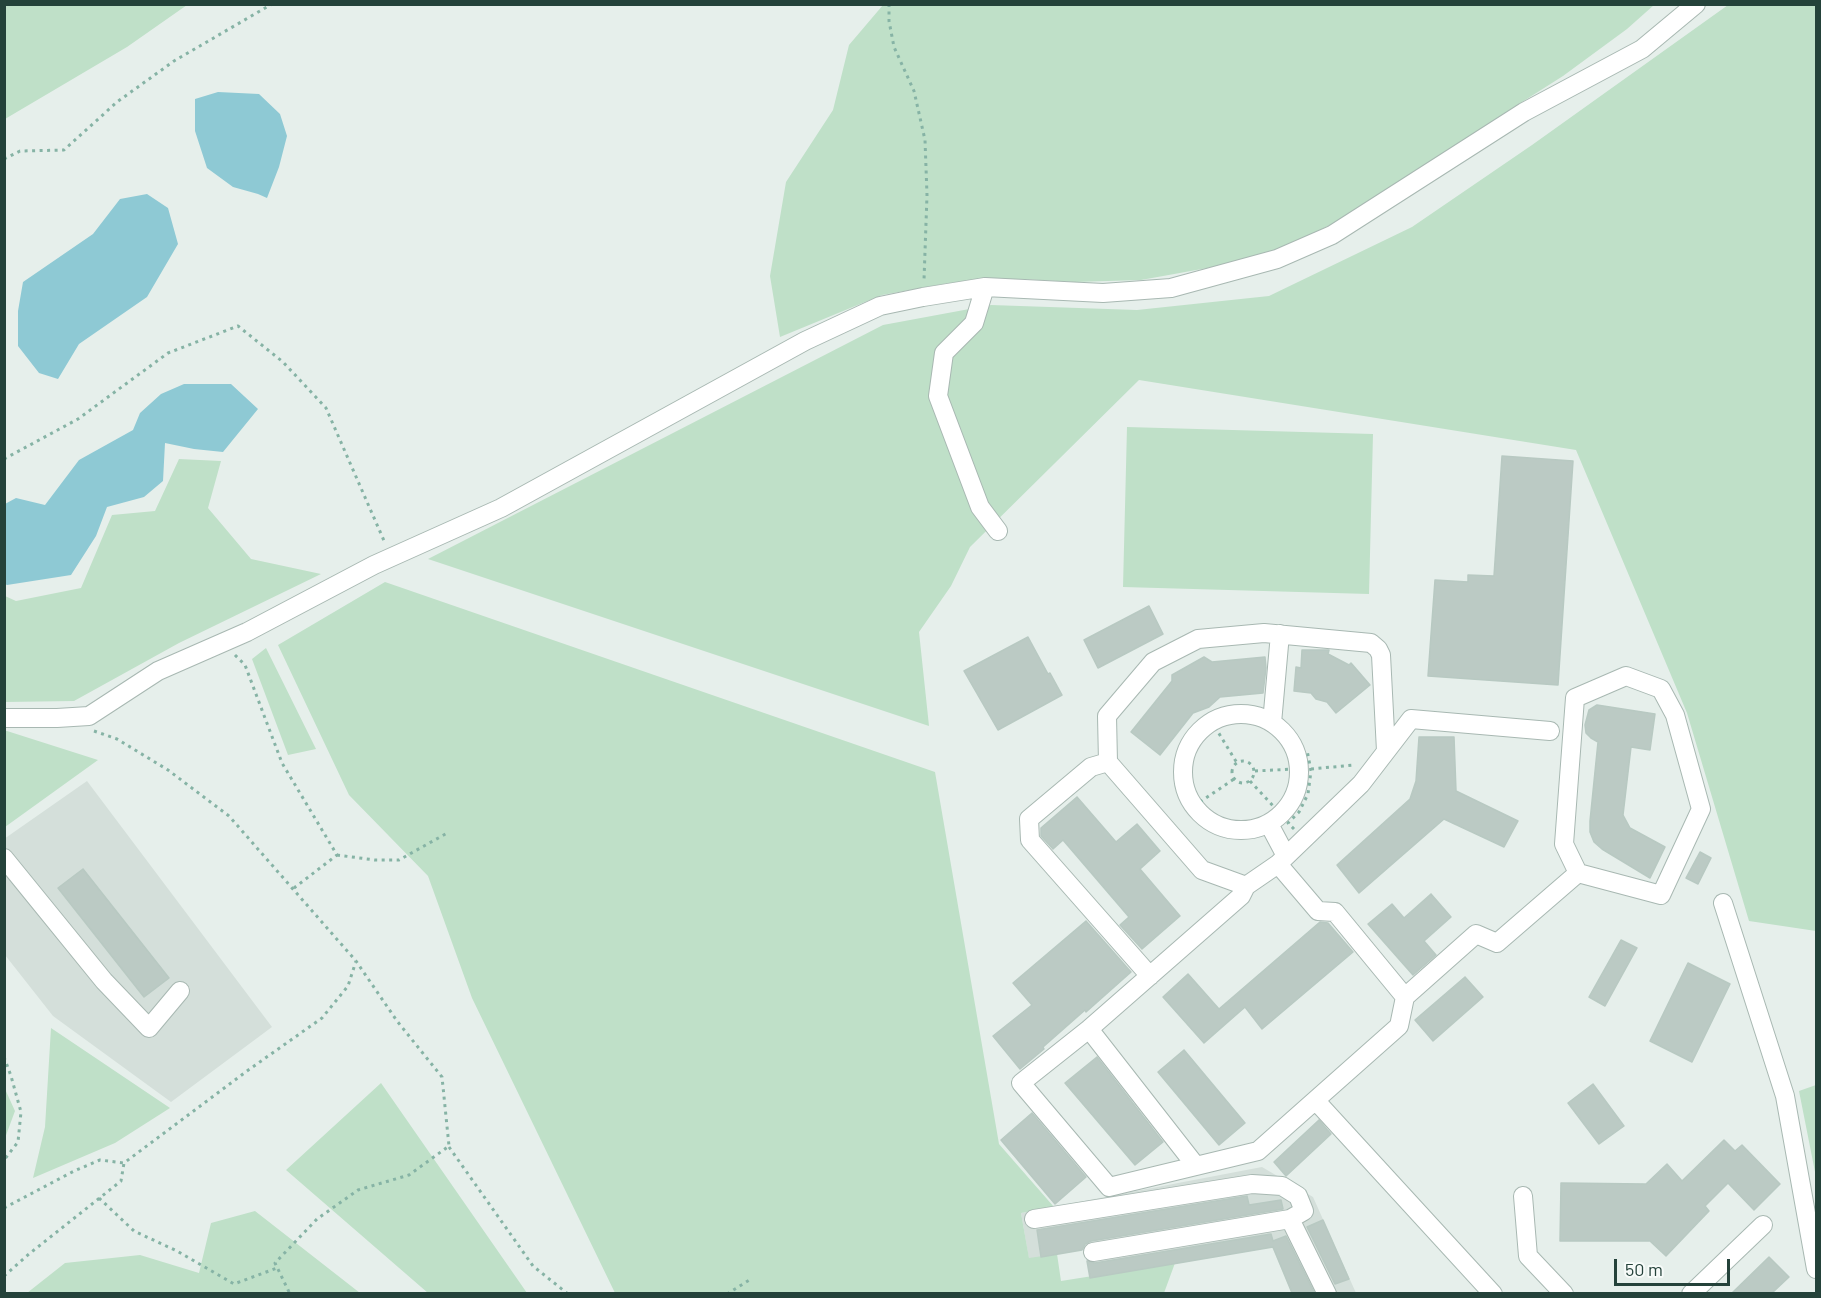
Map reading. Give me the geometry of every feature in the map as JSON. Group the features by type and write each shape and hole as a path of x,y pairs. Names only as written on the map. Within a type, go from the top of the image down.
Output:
{"street":[{"path":"4,718 89,716 158,671 247,632 374,565 501,508 805,341 880,306 985,287 1103,293 1171,288 1277,259 1332,235 1524,112 1642,49 1696,4"},
{"path":"985,287 974,323 944,353 938,396 980,507 998,531"},
{"path":"1246,886 1202,870 1108,762 1107,716 1153,662 1198,639 1264,633 1371,644 1378,649 1381,655 1382,758"},
{"path":"1272,723 1280,634"},
{"path":"1626,676 1661,689 1675,715 1701,809 1661,895 1578,873 1564,844 1575,698 1626,676"},
{"path":"1240,714 1260,716 1272,723 1288,737 1297,752 1300,768 1299,786 1292,802 1282,815 1273,817 1250,830 1231,830 1213,824 1194,806 1188,796 1183,777 1185,758 1192,740 1205,726 1222,717 1240,714"},
{"path":"1550,731 1411,719 1361,784 1282,860 1246,886 1241,896 1089,1029 1021,1083 1109,1187 1258,1151 1400,1026 1405,997 1476,934 1497,943 1578,873"},
{"path":"1108,762 1091,767 1029,819 1030,840 1149,976"},
{"path":"1273,817 1282,860 1318,911 1335,912 1405,997"},
{"path":"4,858 104,981 150,1028 180,991"},
{"path":"1723,903 1785,1096 1816,1269"},
{"path":"1089,1029 1196,1166"},
{"path":"1316,1101 1493,1293"},
{"path":"1034,1219 1252,1184 1281,1186 1298,1196 1304,1210 1290,1219 1093,1252"},
{"path":"1523,1196 1528,1256 1564,1293"},
{"path":"1290,1219 1327,1293"},
{"path":"1691,1293 1763,1225"}],"path":[{"path":"4,159 20,151 64,150 117,102 174,62 272,4"},
{"path":"889,4 894,47 914,91 925,141 927,195 923,297"},
{"path":"4,459 78,419 168,354 238,326 283,362 326,408 384,541 398,555"},
{"path":"224,642 245,665 282,764 337,855"},
{"path":"1215,727 1237,763"},
{"path":"87,729 117,739 168,770 229,816 294,888 356,961 397,1021 442,1077 449,1146 533,1266 568,1293"},
{"path":"1303,839 1288,823 1299,812 1308,794 1311,769 1307,750"},
{"path":"1311,769 1382,758"},
{"path":"1249,762 1254,771 1250,781 1243,783 1234,779 1232,771 1237,763 1249,762"},
{"path":"1254,771 1295,769"},
{"path":"1200,802 1234,779"},
{"path":"1250,781 1273,817"},
{"path":"294,888 337,855 399,860 449,832"},
{"path":"4,1276 121,1181 124,1163 322,1018 348,986 356,961"},
{"path":"4,1057 21,1112 18,1142 4,1160"},
{"path":"290,1293 275,1263 317,1219 358,1190 409,1175 449,1146"},
{"path":"4,1208 100,1160 124,1163"},
{"path":"99,1198 134,1232 177,1251 234,1284 277,1268"},
{"path":"727,1293 751,1279"}],"shaded area":[{"path":"87,781 272,1027 171,1102 53,1016 5,955 4,839"},
{"path":"1262,1167 1313,1197 1356,1293 1292,1293 1272,1247 1090,1278 1083,1249 1029,1259 1021,1213"}],"green space":[{"path":"4,5 187,5 127,47 5,119"},
{"path":"883,5 1654,5 1627,29 1563,76 1440,158 1346,217 1288,246 1224,265 1141,280 1075,282 1022,279 949,283 882,295 780,337 770,276 786,182 833,110 849,45"},
{"path":"1728,5 1816,5 1816,931 1749,921 1687,713 1576,450 1139,380 970,547 951,586 919,632 929,726 428,559 883,325 991,305 1137,310 1269,296 1412,227 1532,145"},
{"path":"1127,427 1373,434 1369,594 1123,587"},
{"path":"179,459 221,461 208,508 251,559 321,574 179,643 74,701 5,702 5,596 16,601 81,588 112,515 155,511"},
{"path":"385,582 935,772 999,1144 1054,1207 1021,1213 1029,1258 1057,1254 1061,1281 1175,1263 1164,1293 615,1293 472,998 428,876 349,795 278,645"},
{"path":"266,648 316,749 288,755 252,659"},
{"path":"5,731 7,731 98,760 5,827"},
{"path":"51,1028 170,1108 115,1143 33,1178 45,1127"},
{"path":"381,1083 527,1293 428,1293 286,1170"},
{"path":"1816,1085 1816,1177 1799,1091"},
{"path":"4,1089 15,1111 5,1138"},
{"path":"255,1211 360,1293 27,1293 65,1263 140,1255 199,1273 211,1223"}],"water":[{"path":"218,92 259,94 280,114 287,136 279,167 267,198 233,187 207,168 195,131 195,99"},
{"path":"147,194 168,208 178,244 147,297 79,344 58,379 39,373 18,346 18,311 23,282 93,234 120,199"},
{"path":"184,384 231,384 258,409 223,452 165,443 163,481 144,497 107,507 96,536 71,575 5,584 5,504 16,498 45,505 79,460 133,430 140,413 161,394"}],"building":[{"path":"1502,456 1573,461 1558,685 1428,676 1435,580 1468,582 1468,575 1494,576"},
{"path":"1149,606 1163,634 1098,668 1084,640"},
{"path":"1028,637 1062,695 998,730 964,671"},
{"path":"1302,650 1329,650 1328,654 1349,665 1351,663 1370,685 1336,713 1327,702 1316,699 1311,693 1294,691 1296,667 1301,668"},
{"path":"1204,657 1212,662 1265,657 1263,693 1220,697 1209,707 1193,713 1160,755 1131,732 1172,681 1172,675"},
{"path":"1597,705 1655,714 1650,750 1631,747 1623,815 1630,828 1665,847 1650,878 1602,849 1594,842 1590,832 1598,742 1586,733 1585,725 1589,710"},
{"path":"1419,737 1454,737 1456,791 1518,821 1504,847 1444,819 1359,893 1337,865 1410,799 1416,781"},
{"path":"1077,797 1116,842 1137,824 1160,851 1140,869 1180,916 1142,949 1120,925 1129,917 1063,840 1053,849 1041,836 1041,828"},
{"path":"1700,852 1711,858 1698,884 1686,878"},
{"path":"83,869 169,978 144,997 58,888"},
{"path":"1431,894 1451,917 1424,941 1436,955 1413,975 1368,924 1392,904 1404,918"},
{"path":"1086,921 1131,972 1020,1069 993,1036 1032,1005 1013,983"},
{"path":"1320,922 1328,923 1353,952 1262,1029 1245,1007 1204,1043 1163,997 1188,974 1219,1009"},
{"path":"1621,940 1637,948 1605,1006 1589,997"},
{"path":"1688,963 1730,984 1692,1062 1650,1041"},
{"path":"1465,977 1483,997 1433,1041 1415,1020"},
{"path":"1184,1050 1245,1123 1219,1145 1158,1072"},
{"path":"1097,1057 1163,1142 1135,1165 1065,1083"},
{"path":"1593,1084 1624,1126 1599,1144 1568,1103"},
{"path":"1032,1113 1086,1177 1055,1204 1001,1140"},
{"path":"1319,1120 1331,1134 1286,1176 1274,1162"},
{"path":"1724,1140 1735,1151 1742,1145 1780,1184 1754,1210 1728,1183 1705,1206 1709,1211 1666,1256 1650,1241 1560,1241 1561,1183 1646,1184 1667,1164 1682,1181"},
{"path":"1247,1196 1249,1205 1281,1200 1283,1209 1091,1241 1085,1244 1082,1250 1041,1257 1037,1230"},
{"path":"1323,1220 1349,1279 1335,1284 1307,1227"},
{"path":"1271,1234 1273,1241 1286,1236 1314,1292 1292,1293 1273,1247 1090,1278 1087,1261 1095,1263"},
{"path":"1769,1257 1789,1277 1772,1293 1732,1293"}]}
